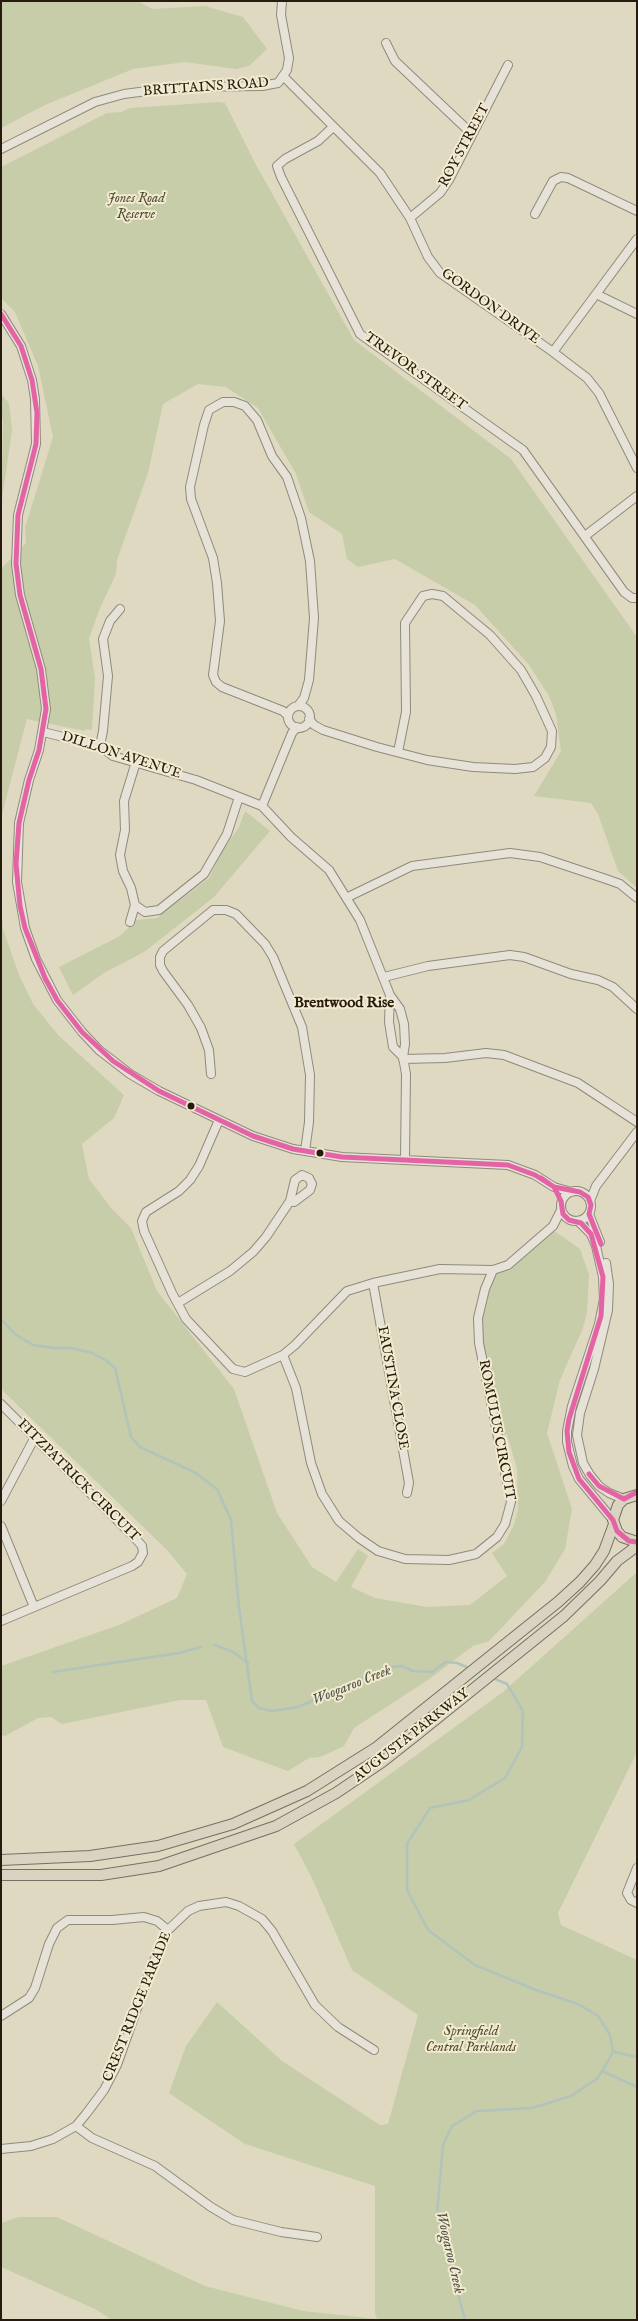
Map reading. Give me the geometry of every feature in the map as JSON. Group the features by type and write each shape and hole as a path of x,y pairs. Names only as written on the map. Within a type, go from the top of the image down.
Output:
{"main road":[{"path":"624,1499 636,1494"},
{"name":"AUGUSTA PARKWAY","path":"1,1860 90,1856 133,1851 216,1830 257,1815 329,1778 377,1747 504,1646 580,1582 604,1551 618,1505 624,1499"},
{"path":"614,1522 622,1537 637,1542"},
{"name":"AUGUSTA PARKWAY","path":"1,1875 101,1875 159,1866 276,1826 336,1793 382,1762 564,1616 600,1582 617,1561 637,1546"}],"street":[{"name":"BRITTAINS ROAD","path":"1,149 95,102 124,94 178,87 262,86 278,82 284,77 290,58 281,15 282,1"},
{"path":"386,43 395,61 472,134"},
{"name":"ROY STREET","path":"410,218 434,199 449,180 508,65"},
{"name":"GORDON DRIVE","path":"284,77 380,173 410,218 428,257 440,273 587,378 599,393 637,468"},
{"name":"TREVOR STREET","path":"333,127 318,141 285,159 277,166 360,334 523,450 624,592 632,598 637,598"},
{"path":"534,214 553,181 561,177 568,178 637,211"},
{"path":"553,352 637,239"},
{"path":"596,294 637,314"},
{"path":"1,314 21,346 32,380 35,400 36,444 18,514 16,564 20,595 38,654 45,690 44,732 22,804 16,846 20,906 36,959 62,1008 99,1050 144,1083 259,1138 305,1151 342,1157 508,1165 535,1175 554,1187 571,1192 580,1192 596,1186"},
{"path":"223,402 234,402 246,406 257,420 272,456 287,477 301,518 310,561 314,618 313,648 301,707 287,712 222,687 216,682 213,675 220,621 217,583 213,558 191,498 190,487 204,425 210,410 223,402"},
{"path":"585,536 637,496"},
{"path":"294,729 310,723 323,730 398,752 427,760 472,767 515,769 533,767 545,758 551,747 552,731 536,696 521,670 490,635 443,596 432,594 423,596 405,623 406,712 398,752"},
{"path":"100,746 108,676 102,639 110,621 120,609"},
{"path":"301,707 309,712 310,723"},
{"path":"262,806 294,729 287,712"},
{"name":"DILLON AVENUE","path":"44,732 100,746 113,756 196,780 262,806 291,837 329,870 348,897 360,920 390,995 400,1009 404,1024 405,1044 403,1058 406,1074 405,1160"},
{"path":"130,922 135,905 120,855 125,830 124,801 136,762"},
{"path":"135,905 145,912 159,910 204,874 227,834 239,798"},
{"path":"348,897 412,866 510,853 540,856 606,879 620,884 637,898"},
{"path":"212,1074 208,1050 201,1028 188,1005 163,971 160,965 160,957 163,951 213,910 226,910 236,914 265,944 274,957 302,1027 310,1075 309,1122 305,1151"},
{"path":"384,977 428,966 510,955 524,957 571,974 598,980 613,987 637,1009"},
{"name":"DILLON AVENUE","path":"390,995 389,1022 393,1047 403,1058"},
{"path":"403,1058 446,1058 486,1053 504,1055 570,1078 637,1122"},
{"path":"218,1120 199,1166 190,1180 179,1191 143,1215 144,1232 186,1319 233,1369 245,1372 283,1355 347,1291 374,1283 440,1269 493,1270 508,1265 553,1226 569,1220 578,1221 591,1234 596,1246 603,1277 604,1299 599,1324 572,1406 567,1431 567,1442 573,1466 580,1479 614,1522"},
{"path":"624,1499 608,1493 599,1486 583,1463 578,1444 580,1413 596,1362 608,1310 609,1294 605,1258 589,1214 590,1201 596,1186 637,1132"},
{"path":"553,1226 561,1210 561,1201 554,1187"},
{"path":"561,1201 571,1192"},
{"path":"580,1192 590,1201"},
{"path":"178,1303 243,1261 266,1237 290,1201"},
{"path":"561,1210 569,1220"},
{"path":"578,1221 589,1214"},
{"name":"ROMULUS CIRCUIT","path":"283,1355 296,1388 311,1463 322,1494 339,1521 374,1548 405,1559 449,1560 476,1554 497,1537 509,1515 511,1502 479,1343 478,1318 485,1288 493,1270"},
{"name":"FAUSTINA CLOSE","path":"374,1283 409,1482 407,1493"},
{"name":"FITZPATRICK CIRCUIT","path":"1,1404 139,1542 143,1553 138,1562 132,1566 1,1621"},
{"path":"1,1501 35,1437"},
{"path":"1,1526 34,1607"},
{"path":"637,1868 628,1884 627,1892 631,1900 637,1903"},
{"name":"CREST RIDGE PARADE","path":"1,2149 32,2146 53,2139 76,2126 104,2090 117,2066 153,1963 168,1930 188,1911 214,1902 239,1906 251,1912 272,1931 314,2006 338,2026 374,2050"},
{"path":"1,2016 18,2007 29,1998 35,1988 49,1944 57,1928 68,1920 112,1920 144,1917 157,1921 168,1930"},
{"path":"76,2126 92,2138 155,2166 211,2207 233,2220 281,2232 318,2237"}],"green space":[{"path":"1,1 138,1 152,9 205,6 243,17 267,49 249,66 236,69 185,62 133,69 45,105 1,128"},
{"name":"Jones Road Reserve","path":"225,103 255,163 354,340 511,459 637,637 637,888 618,871 598,814 591,803 534,796 561,751 556,714 549,696 529,665 475,605 395,559 358,567 347,559 342,534 309,512 296,474 258,408 226,387 198,384 163,404 148,473 117,560 116,574 100,608 89,638 95,678 92,730 85,729 85,731 27,719 1,818 1,559 2,568 26,543 25,528 53,437 38,366 15,312 1,298 1,167 107,113 121,112 130,108"},
{"path":"1,394 9,403 12,430 1,506 3,419 1,419"},
{"path":"245,811 270,831 214,897 144,952 104,973 73,995 59,967 120,936 136,920 157,918 209,878 223,850 239,827"},
{"path":"1,906 3,929 19,975 33,1004 59,1036 124,1095 114,1118 82,1144 89,1179 112,1209 131,1228 157,1291 234,1389 277,1513 312,1567 336,1582 358,1549 368,1556 351,1587 375,1598 427,1607 470,1605 507,1576 492,1553 504,1544 514,1525 518,1509 517,1469 507,1434 497,1436 478,1318 493,1270 508,1265 550,1228 580,1249 589,1275 587,1312 583,1328 560,1380 547,1433 572,1509 565,1549 545,1582 489,1641 473,1646 428,1680 354,1728 344,1746 320,1757 309,1758 288,1771 223,1747 206,1700 180,1700 62,1724 51,1717 38,1718 5,1736 1,1735 1,1666 119,1625 177,1598 187,1574 167,1550 1,1389"},
{"name":"Springfield Central Parklands","path":"637,1572 637,1752 558,1913 561,1925 637,1960 637,2320 112,2320 95,2309 1,2267 1,2223 19,2217 57,2217 205,2286 303,2311 377,2319 375,2314 375,2186 245,2144 169,2093 186,2046 217,2002 282,2061 380,2125 388,2124 418,2015 352,1970 312,1878 294,1844 503,1692"}],"waterway":[{"name":"Woogaroo Creek","path":"1,1319 15,1334 33,1345 72,1348 92,1353 107,1361 115,1368 131,1437 140,1447 194,1472 217,1489 231,1520 239,1607 252,1701 259,1708 271,1711 298,1707 391,1667 402,1666 413,1671 432,1672 446,1662 457,1663 469,1668"},
{"path":"215,1645 233,1652 248,1663"},
{"path":"53,1672 179,1653 201,1647"},
{"name":"Woogaroo Creek","path":"465,2320 437,2214 443,2145 452,2126 477,2111 532,2108 571,2096 598,2078 613,2052 610,2035 598,2016 578,2004 536,1990 475,1965 428,1930 407,1890 407,1844 430,1808 469,1800 505,1778 522,1747 523,1711 507,1684 493,1678"},
{"path":"614,2052 637,2057"},
{"path":"602,2071 637,2087"}],"transit line":[{"path":"1,314 21,346 32,380 37,413 36,444 18,515 16,564 20,595 41,669 46,709 39,750 29,780 19,823 16,864 20,906 25,928 45,978 57,1000 82,1032 113,1061 159,1091 253,1136 293,1149 342,1157 508,1165 535,1175 554,1187 561,1201 563,1214 569,1220 581,1223 591,1234 603,1277 601,1316 569,1419 567,1431 569,1452 579,1479 613,1520 617,1531 629,1541 637,1542"},
{"path":"541,1178 554,1187 580,1192 588,1197 591,1205 589,1214 601,1244"},
{"path":"589,1474 599,1486 624,1499 637,1492"}],"district":[{"name":"Brentwood Rise","path":"344,1004"}]}
